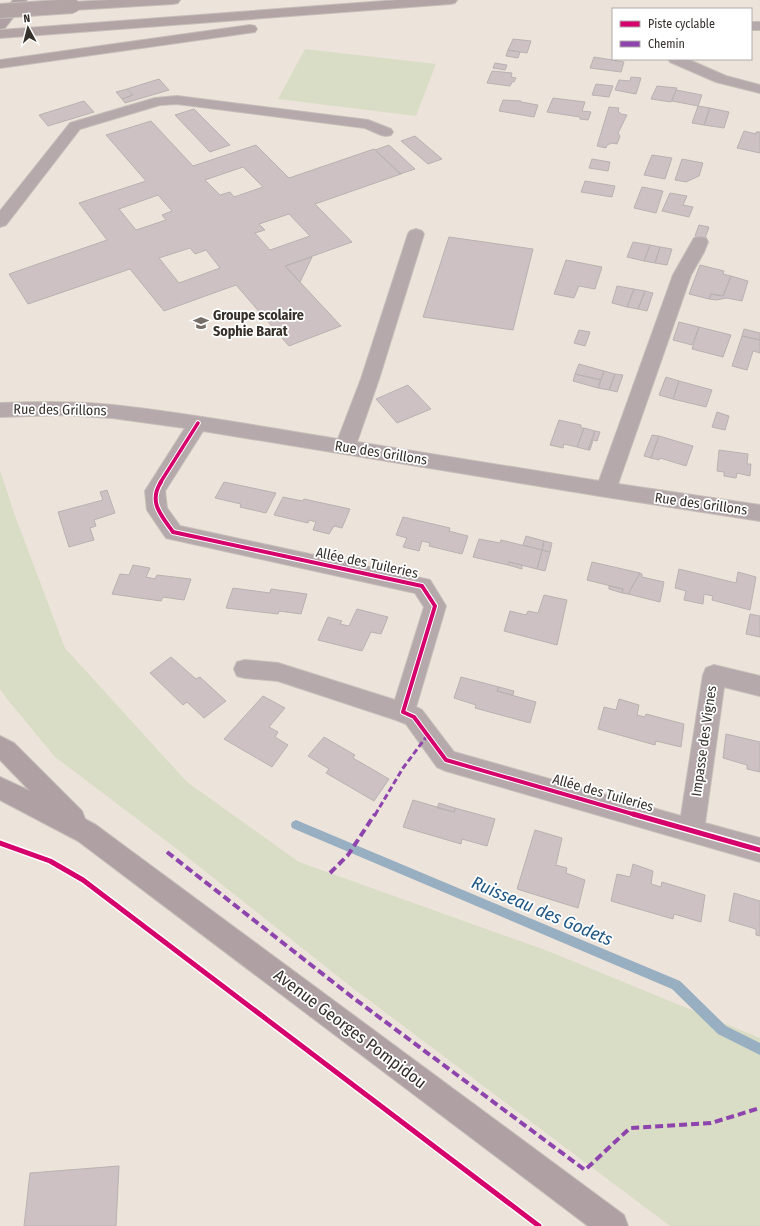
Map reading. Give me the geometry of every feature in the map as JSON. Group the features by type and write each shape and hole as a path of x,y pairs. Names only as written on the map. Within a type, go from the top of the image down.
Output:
{"highway":[{"path":"0,11 173,0"},
{"path":"0,34 450,0"},
{"path":"0,64 351,15 356,7"}],"main road":[{"path":"0,24 20,0"},
{"name":"Avenue Georges Pompidou","path":"2,744 87,833"},
{"name":"Avenue Georges Pompidou","path":"0,788 87,833 613,1226"}],"street":[{"path":"677,60 721,79 760,89"},
{"path":"0,222 75,126 107,115 160,102 177,100 368,124 386,132"},
{"path":"345,448 370,379 416,234"},
{"path":"606,490 682,275 696,252 700,242"},
{"name":"Rue des Grillons","path":"0,410 62,408 112,411 198,423 606,490 760,513"},
{"name":"Allée des Tuileries","path":"198,423 155,491 157,510 173,532 422,586 435,606 403,712 414,717 446,760 760,850"},
{"path":"245,669 278,672 403,712"},
{"name":"Impasse des Vignes","path":"691,830 714,675 760,686"}],"green space":[{"path":"305,49 436,64 416,116 278,99"},
{"path":"0,470 14,513 65,648 187,782 299,862 548,951 760,1038 760,1226 670,1226 354,989 173,846 55,757 0,689"}],"building":[{"path":"513,39 531,41 527,53 508,50"},
{"path":"508,50 520,52 518,58 506,56"},
{"path":"594,57 624,62 621,72 590,68"},
{"path":"495,63 507,65 505,70 493,68"},
{"path":"492,71 512,73 511,77 516,78 510,86 487,83"},
{"path":"631,77 641,78 636,94 615,90 619,80 630,81"},
{"path":"159,79 169,90 125,103 122,99 133,95 127,89"},
{"path":"596,84 613,86 609,97 592,95"},
{"path":"657,86 677,88 671,102 651,99"},
{"path":"127,89 133,95 122,99 116,92"},
{"path":"676,90 702,95 698,106 672,101"},
{"path":"553,98 585,102 582,111 591,112 588,120 580,119 580,117 547,112"},
{"path":"503,100 521,101 538,105 534,117 499,111"},
{"path":"84,101 94,112 48,126 39,115"},
{"path":"698,106 710,108 704,125 692,123"},
{"path":"609,107 619,108 618,111 621,114 627,115 618,133 620,136 617,144 612,143 607,145 606,148 597,146"},
{"path":"710,108 729,112 724,128 704,125"},
{"path":"194,109 230,145 210,152 175,115"},
{"path":"151,121 193,166 256,145 289,178 374,149 401,174 315,204 352,242 285,266 341,326 289,346 236,285 164,311 130,269 28,304 9,274 107,240 79,203 146,181 106,135","holes":["243,167 263,187 234,197 230,192 220,195 205,180","158,195 172,211 162,215 166,220 136,230 119,209","289,214 310,236 270,250 255,233 265,230 259,224","190,248 195,254 206,250 220,268 179,283 159,258"]},
{"path":"744,131 756,134 756,132 760,132 760,153 737,148"},
{"path":"415,136 442,159 428,164 401,141"},
{"path":"389,145 415,169 400,174 375,150"},
{"path":"652,155 672,158 665,179 644,175"},
{"path":"592,159 610,162 608,171 589,168"},
{"path":"682,159 703,163 699,176 686,182 675,180"},
{"path":"585,181 615,186 612,197 581,192"},
{"path":"642,187 663,191 656,213 634,208"},
{"path":"670,193 687,196 683,205 693,207 689,217 662,211"},
{"path":"699,225 709,227 705,238 695,236"},
{"path":"449,237 533,249 513,330 423,317"},
{"path":"633,242 650,245 644,261 627,257"},
{"path":"650,245 660,247 655,263 644,261"},
{"path":"660,247 672,249 667,265 655,263"},
{"path":"312,257 300,282 285,266"},
{"path":"566,260 602,267 595,289 579,286 574,298 554,294"},
{"path":"700,265 724,271 723,274 731,276 723,296 711,294 709,299 689,294"},
{"path":"731,276 748,281 742,301 727,298 716,300 709,299 711,294 723,296"},
{"path":"617,286 634,289 627,307 612,303"},
{"path":"634,289 645,291 638,309 627,307"},
{"path":"645,291 653,293 647,311 638,309"},
{"path":"679,322 699,327 692,345 673,340"},
{"path":"699,327 731,335 723,357 692,349"},
{"path":"744,329 760,333 760,340 742,336"},
{"path":"579,330 590,332 585,346 574,343"},
{"path":"742,336 760,340 760,353 753,351 747,370 732,366"},
{"path":"579,364 604,371 601,380 575,374"},
{"path":"604,371 615,374 609,390 598,388"},
{"path":"575,374 601,380 598,388 573,381"},
{"path":"615,374 623,375 617,392 609,390"},
{"path":"666,377 679,381 673,399 659,395"},
{"path":"679,381 712,390 706,407 673,399"},
{"path":"408,385 431,409 397,423 376,399"},
{"path":"717,412 729,416 725,430 712,427"},
{"path":"559,420 581,425 581,428 584,428 577,447 564,444 563,448 550,445"},
{"path":"584,428 595,431 588,450 577,447"},
{"path":"595,431 600,432 597,441 593,440 590,450 588,450"},
{"path":"652,435 659,436 651,458 644,456"},
{"path":"659,436 693,446 686,466 660,458 659,460 651,458"},
{"path":"719,450 748,454 747,464 751,464 750,476 737,473 736,478 724,476 724,472 717,471"},
{"path":"224,482 276,493 266,513 240,507 241,504 215,498"},
{"path":"107,490 115,513 94,520 96,526 90,528 94,540 69,547 58,512 103,500 100,492"},
{"path":"283,497 302,501 304,499 350,509 342,528 334,526 329,534 313,530 316,522 309,520 308,523 274,515"},
{"path":"403,517 450,528 449,531 468,536 462,554 429,546 430,543 422,541 419,551 403,547 407,538 396,535"},
{"path":"526,536 544,541 542,550 523,545"},
{"path":"479,539 500,543 501,540 542,550 537,569 509,562 508,565 473,557"},
{"path":"544,541 552,543 550,552 542,550"},
{"path":"542,550 550,552 545,571 537,569"},
{"path":"509,562 522,565 522,569 508,565"},
{"path":"592,562 640,573 628,594 622,593 623,589 587,580"},
{"path":"133,565 150,568 146,577 155,579 157,575 191,579 184,600 163,597 161,601 112,594 120,574 129,575"},
{"path":"679,569 736,583 738,572 756,577 750,610 712,600 713,596 704,594 703,604 684,600 686,591 675,588"},
{"path":"640,573 642,574 642,577 664,582 660,602 628,594"},
{"path":"609,586 623,589 622,593 609,589"},
{"path":"233,588 270,593 271,589 307,594 301,614 279,611 278,614 226,608"},
{"path":"544,595 567,600 557,645 504,631 510,611 526,615 528,611 538,613"},
{"path":"357,609 388,617 381,634 371,632 362,651 318,640 328,617 342,621 340,624 349,626"},
{"path":"750,614 760,616 760,637 746,634"},
{"path":"171,657 196,679 200,677 226,701 204,718 187,702 183,705 150,673"},
{"path":"461,677 499,687 497,691 536,702 530,723 475,708 476,705 454,698"},
{"path":"499,687 514,691 513,695 497,691"},
{"path":"263,696 285,708 269,727 278,732 275,737 288,745 272,767 224,739"},
{"path":"619,699 639,705 637,715 645,717 646,714 684,724 681,747 656,741 655,745 598,729 604,707 616,710"},
{"path":"726,734 760,742 760,772 747,769 747,765 723,758"},
{"path":"324,737 355,755 353,758 389,779 374,801 326,773 329,769 308,756"},
{"path":"413,800 454,812 455,808 495,819 487,846 462,839 461,844 403,827"},
{"path":"439,803 455,808 454,812 437,808"},
{"path":"535,830 562,838 556,865 567,868 566,873 585,880 578,908 517,889"},
{"path":"633,864 653,871 651,884 661,887 662,882 705,895 701,922 674,914 673,919 611,901 617,874 630,877"},
{"path":"734,893 760,901 760,936 756,935 756,929 729,921"},
{"path":"119,1166 116,1226 24,1226 30,1173"}],"waterway":[{"name":"Ruisseau des Godets","path":"296,825 676,985 722,1030 760,1049"}],"marked path":[{"path":"330,873 348,855 359,840 403,768 427,736"},
{"path":"167,852 352,997 585,1170 630,1128 711,1123 760,1108"}],"cycle path":[{"path":"198,423 155,491 157,510 173,532 422,586 435,606 403,712 414,717 446,760 760,850"},
{"path":"0,843 50,861 83,880 539,1226"}],"place":[{"name":"Groupe scolaire Sophie Barat","path":"201,323"}]}
